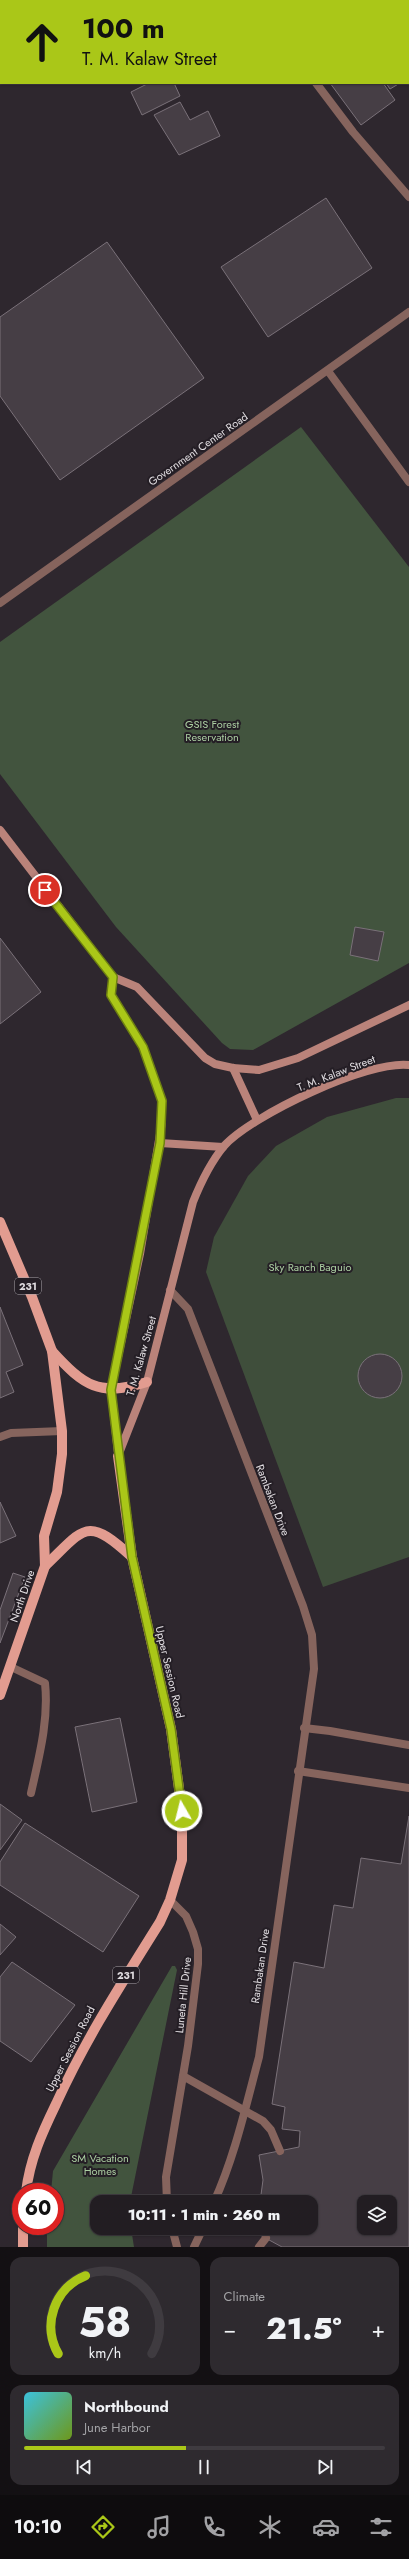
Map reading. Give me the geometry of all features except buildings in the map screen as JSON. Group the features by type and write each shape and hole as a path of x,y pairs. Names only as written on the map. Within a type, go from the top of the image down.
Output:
{"main road":[{"path":"0,830 113,977 137,987 205,1058 215,1064 233,1068 259,1070 298,1058 409,1005"},
{"name":"T. M. Kalaw Street","path":"113,977 111,995 143,1047 162,1101 160,1143 111,1390 118,1456"},
{"name":"T. M. Kalaw Street","path":"118,1456 147,1382 193,1202 203,1176 224,1147 258,1120 314,1091 375,1068 400,1064 409,1065"},
{"path":"233,1068 258,1120"},
{"path":"160,1143 224,1147"},
{"name":"231","path":"0,1222 32,1297 52,1351 62,1431"},
{"path":"52,1351 81,1381 111,1390 147,1382"},
{"name":"North Drive","path":"0,1695 45,1566 44,1536 57,1492 62,1454 62,1431"},
{"name":"Upper Session Road","path":"27,2183 30,2161 37,2143 80,2050 160,1922 170,1900 182,1860 182,1811 171,1729 132,1557 118,1456"},
{"path":"45,1566 74,1537 86,1531 98,1531 109,1536 132,1557"},
{"path":"22,2247 23,2235"}],"street":[{"path":"317,84 353,132 409,197"},
{"name":"Government Center Road","path":"0,603 409,312"},
{"path":"328,371 409,482"},
{"name":"Rambakan Drive","path":"170,1290 188,1309 310,1628 314,1669 304,1728 259,2057 245,2110 222,2184 217,2195"},
{"path":"0,1437 11,1433 62,1431"},
{"path":"11,1667 45,1683 47,1700 44,1727 31,1793"},
{"path":"304,1728 330,1730 409,1745"},
{"path":"298,1771 409,1788"},
{"name":"Luneta Hill Drive","path":"167,2195 166,2177 183,2076 198,1964 198,1949 186,1916 170,1900"},
{"path":"183,2076 263,2121 271,2130 280,2151"},
{"path":"174,2235 177,2247"},
{"path":"194,2247 200,2235"},
{"path":"259,2247 266,2238"}],"green space":[{"name":"GSIS Forest Reservation","path":"301,427 409,567 409,963 253,1050 230,1049 222,1043 116,927 0,774 0,642"},
{"name":"Sky Ranch Baguio","path":"396,1098 409,1098 409,1557 323,1587 206,1272 214,1237 248,1176 276,1146 327,1117"},
{"name":"SM Vacation Homes","path":"172,1966 175,1966 177,1970 131,2195 90,2195 90,2235 132,2235 134,2247 47,2247 47,2235 64,2235 64,2183 52,2183 53,2171"}],"route":[{"path":"45,890 90,950 113,977 111,995 143,1047 162,1101 160,1143 140,1254 111,1390 118,1456 132,1557 140,1598 171,1729 182,1811"}]}
